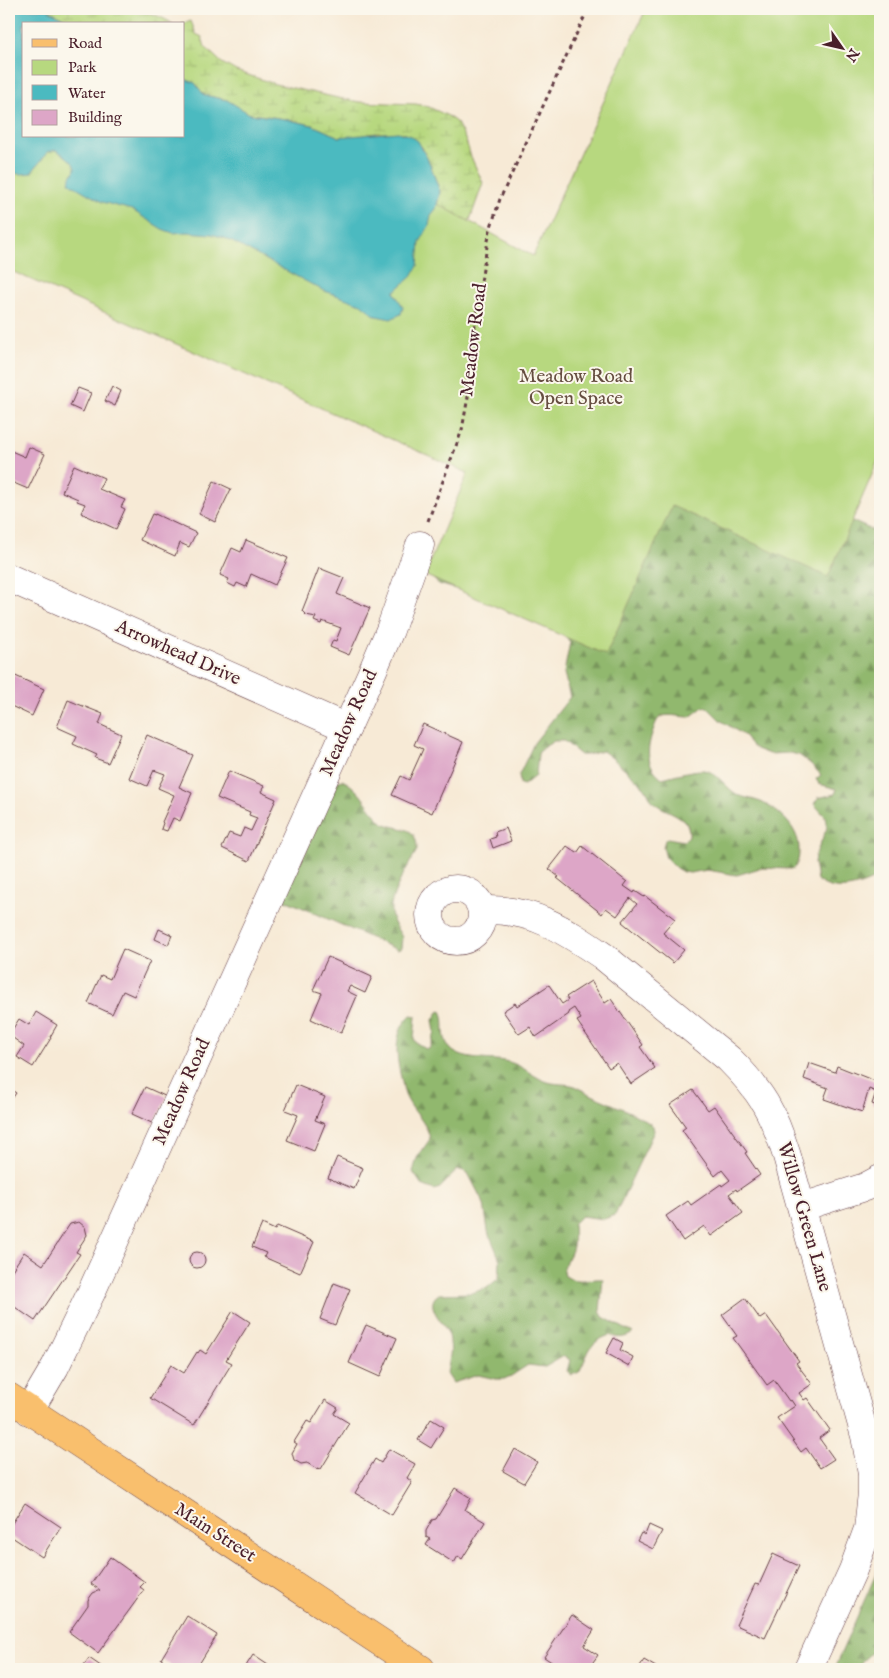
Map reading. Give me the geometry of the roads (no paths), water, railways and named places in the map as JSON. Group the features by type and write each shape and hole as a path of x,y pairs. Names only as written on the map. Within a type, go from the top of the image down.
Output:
{"main road":[{"name":"Main Street","path":"19,1404 421,1669"}],"street":[{"name":"Meadow Road","path":"19,1404 55,1367 91,1293 347,728 390,630 420,545"},
{"name":"Arrowhead Drive","path":"9,578 347,728"},
{"name":"Willow Green Lane","path":"482,910 514,911 533,916 603,956 729,1059 747,1077 772,1113 788,1156 865,1436 869,1454 872,1494 871,1512 862,1547 808,1669"},
{"path":"802,1207 866,1186 880,1179"}],"water":[{"path":"9,9 47,9 70,22 22,22 22,138 185,138 185,79 195,83 204,95 227,100 250,114 312,125 339,137 398,132 409,135 418,141 430,164 440,192 436,209 431,215 429,226 420,242 418,266 412,276 394,292 403,307 401,314 391,319 376,316 361,304 322,290 225,238 211,234 173,233 162,229 132,210 102,202 71,184 69,181 75,169 73,163 56,150 48,152 31,173 9,173"}],"park label":[{"name":"Meadow Road Open Space","path":"576,388"}]}
